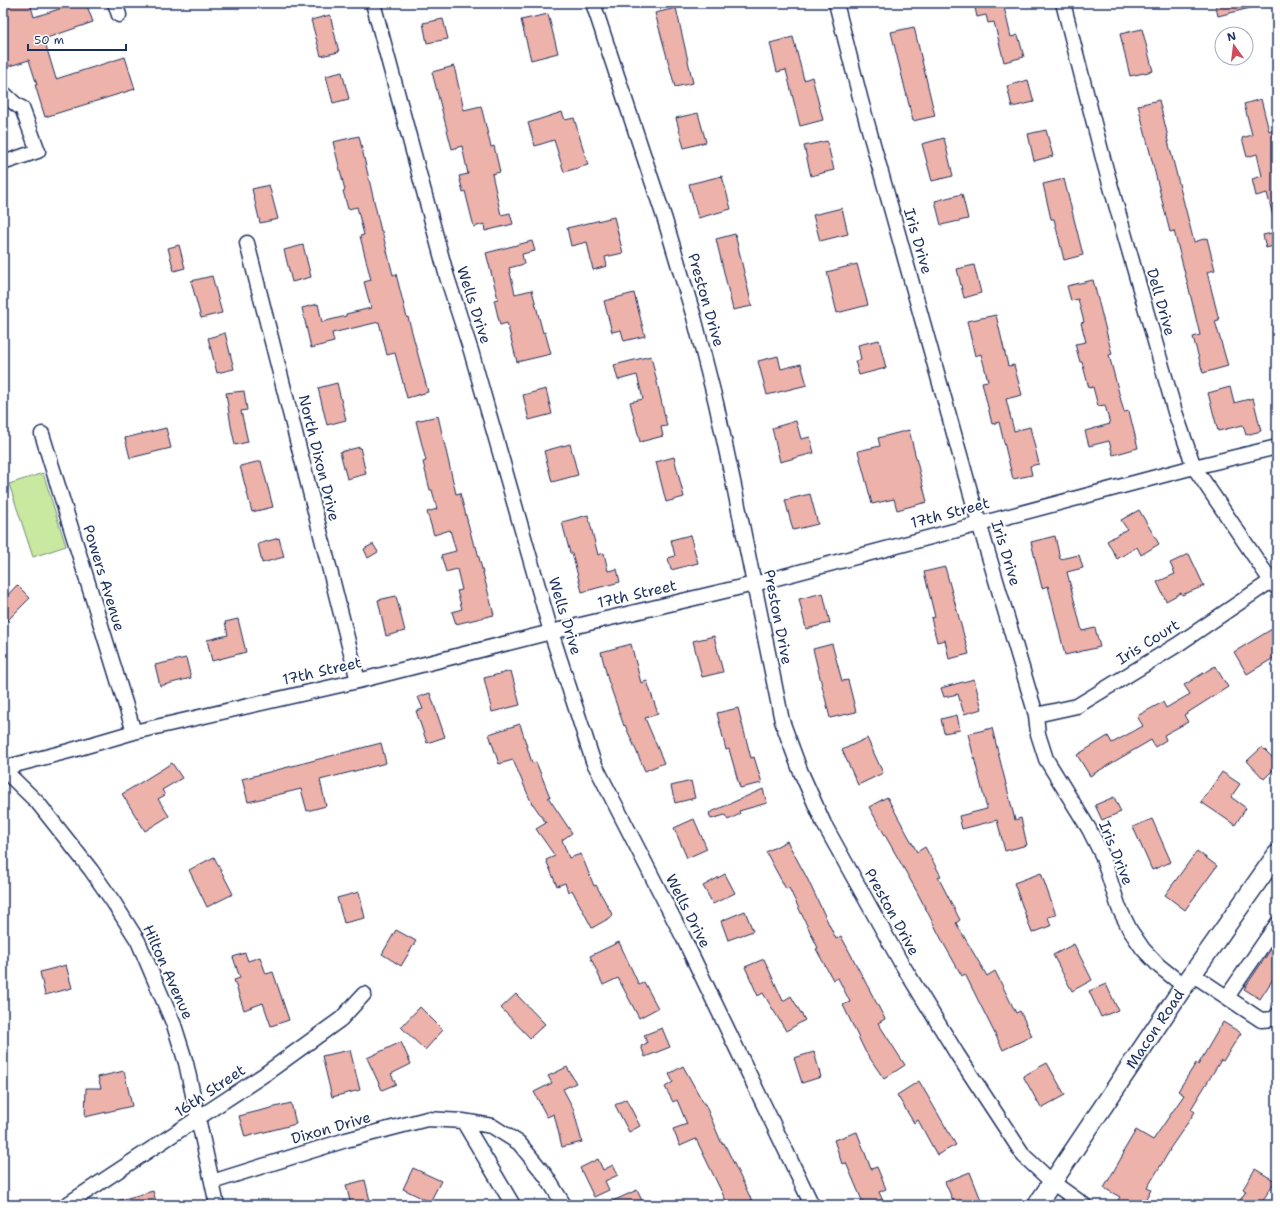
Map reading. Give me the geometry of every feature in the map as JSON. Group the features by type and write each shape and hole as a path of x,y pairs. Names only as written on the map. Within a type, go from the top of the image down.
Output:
{"main road":[{"name":"Macon Road","path":"1037,1205 1188,980 1275,859"}],"street":[{"name":"Wells Drive","path":"373,3 447,276 471,351 551,632 593,761 683,937 812,1205"},
{"name":"Preston Drive","path":"593,3 665,220 694,317 716,403 782,721 800,770 824,824 900,961 957,1054 1024,1156 1052,1182 1084,1205"},
{"name":"Iris Drive","path":"836,3 863,109 979,523 1036,715 1038,734 1046,759 1089,829 1102,855 1119,908 1130,930 1143,949 1159,966 1227,998 1261,1020 1274,1019 1277,1015"},
{"name":"Dell Drive","path":"1063,3 1123,228 1175,412 1194,467 1274,584"},
{"path":"3,93 10,97 16,106 22,108 38,151 3,163"},
{"name":"North Dixon Drive","path":"247,243 358,681"},
{"name":"Powers Avenue","path":"42,434 134,732"},
{"name":"17th Street","path":"3,769 134,732 358,681 551,632 754,584 979,523 1277,447"},
{"name":"Iris Court","path":"1036,715 1078,706 1274,584"},
{"name":"Hilton Avenue","path":"3,769 38,803 91,870 138,941 174,1026 186,1063 217,1205"},
{"path":"1227,998 1277,924"},
{"name":"16th Street","path":"66,1205 265,1074 341,1019 364,994"},
{"name":"Dixon Drive","path":"212,1182 346,1140 427,1119 463,1121 492,1126 518,1143 546,1176 564,1205"},
{"path":"463,1121 513,1205"}],"green space":[{"path":"43,473 66,546 33,557 9,484"}],"building":[{"path":"3,3 30,3 34,17 78,3 86,3 93,22 44,39 56,79 125,57 135,89 45,117 29,60 3,68"},
{"path":"974,3 1003,3 1011,37 1018,35 1024,57 1004,62 994,22 988,23 986,15 977,17"},
{"path":"1215,3 1254,3 1254,7 1218,16"},
{"path":"676,8 693,83 675,87 655,13"},
{"path":"548,14 558,53 531,60 521,20"},
{"path":"330,15 339,52 321,56 311,20"},
{"path":"443,19 448,39 427,43 423,23"},
{"path":"914,27 935,116 913,121 891,32"},
{"path":"1142,29 1153,71 1130,76 1120,34"},
{"path":"793,37 804,80 812,77 823,120 800,126 786,70 777,72 770,43"},
{"path":"454,66 464,110 481,106 491,147 494,146 500,172 492,174 501,215 510,213 513,224 485,231 484,224 474,227 465,191 463,192 459,176 468,174 462,146 452,149 432,72"},
{"path":"342,72 349,99 333,103 326,76"},
{"path":"1028,80 1034,102 1012,107 1007,86"},
{"path":"1261,99 1269,131 1272,130 1277,150 1277,216 1273,216 1267,193 1256,196 1252,179 1262,176 1257,154 1247,157 1242,138 1252,135 1244,104"},
{"path":"1159,100 1194,242 1207,238 1215,270 1207,272 1219,320 1215,321 1228,366 1203,373 1193,337 1200,335 1189,289 1174,231 1170,232 1138,105"},
{"path":"562,112 565,120 574,118 588,165 564,172 554,140 535,146 528,123"},
{"path":"698,113 706,142 684,148 676,118"},
{"path":"1046,130 1053,156 1034,161 1028,134"},
{"path":"359,136 381,231 393,275 396,274 428,392 407,398 395,353 387,355 379,322 332,333 334,342 311,348 302,308 318,304 322,322 371,308 364,282 371,280 360,236 364,235 357,207 348,209 343,191 345,190 333,142"},
{"path":"944,138 953,176 932,181 922,144"},
{"path":"827,141 834,170 811,176 804,146"},
{"path":"722,176 731,209 698,218 689,184"},
{"path":"1064,179 1083,255 1064,260 1054,219 1051,219 1043,184"},
{"path":"269,185 278,219 260,223 252,189"},
{"path":"962,194 968,219 941,225 935,201"},
{"path":"842,208 848,234 820,241 813,215"},
{"path":"614,217 623,253 605,257 607,266 593,270 587,242 571,246 567,228"},
{"path":"1277,232 1277,245 1266,248 1263,235"},
{"path":"735,234 752,306 733,310 716,239"},
{"path":"532,241 535,251 522,254 524,264 509,268 515,294 532,290 543,333 545,332 551,354 517,362 507,323 500,325 494,300 498,299 486,253"},
{"path":"179,245 185,268 174,271 168,248"},
{"path":"303,245 311,277 292,282 284,250"},
{"path":"857,264 868,305 837,313 827,272"},
{"path":"974,265 981,293 964,298 957,269"},
{"path":"212,276 222,313 201,318 191,281"},
{"path":"1093,280 1112,354 1109,355 1124,412 1129,411 1138,448 1113,455 1109,441 1089,446 1085,431 1110,424 1105,405 1098,406 1093,387 1089,388 1082,362 1080,362 1075,344 1086,342 1081,323 1084,322 1078,299 1071,301 1067,286"},
{"path":"634,293 645,336 624,341 621,330 612,332 604,301"},
{"path":"996,315 1008,366 1014,365 1022,395 1006,399 1014,431 1030,427 1039,464 1030,466 1032,475 1013,479 999,422 992,424 982,382 988,381 981,354 975,356 967,321"},
{"path":"225,333 234,369 217,373 208,338"},
{"path":"879,340 886,368 859,375 855,361 861,360 858,345"},
{"path":"651,356 667,426 661,427 663,436 640,442 630,402 643,399 637,375 618,380 614,365"},
{"path":"778,356 781,369 801,364 807,385 767,395 758,361"},
{"path":"337,383 346,420 327,425 318,388"},
{"path":"1230,387 1234,403 1253,398 1261,431 1246,435 1243,425 1218,431 1208,393"},
{"path":"546,389 552,414 529,420 523,395"},
{"path":"244,391 247,410 241,411 248,442 235,445 226,393"},
{"path":"438,416 456,494 460,493 494,615 456,624 452,612 462,609 457,591 462,590 457,569 446,572 441,555 456,551 450,530 434,535 427,512 437,509 432,490 430,490 423,462 426,461 416,421"},
{"path":"796,421 801,439 810,437 814,453 780,462 772,428"},
{"path":"166,428 171,448 130,458 125,438"},
{"path":"909,430 927,502 897,510 894,499 872,504 858,451 880,446 878,438"},
{"path":"570,444 578,475 552,482 544,451"},
{"path":"360,447 366,474 347,479 340,452"},
{"path":"674,457 684,497 666,502 656,462"},
{"path":"261,461 273,507 252,512 240,466"},
{"path":"810,494 818,524 793,530 785,500"},
{"path":"1139,510 1159,544 1141,555 1137,547 1117,559 1107,541 1127,529 1121,520"},
{"path":"588,515 598,555 604,553 608,571 617,569 620,582 582,592 562,522"},
{"path":"690,535 698,563 671,570 668,558 675,556 671,540"},
{"path":"1055,536 1060,559 1079,555 1083,568 1067,572 1082,631 1095,628 1100,647 1065,655 1048,586 1042,588 1031,542"},
{"path":"279,538 284,557 262,563 258,544"},
{"path":"373,544 378,552 368,558 364,549"},
{"path":"1189,554 1204,586 1182,595 1181,593 1166,601 1157,582 1175,574 1170,563"},
{"path":"945,567 969,654 949,659 945,640 937,642 931,618 935,617 924,572"},
{"path":"17,585 30,598 3,625 3,600"},
{"path":"823,593 830,623 806,629 799,599"},
{"path":"396,596 405,631 386,636 378,600"},
{"path":"238,619 246,652 212,661 207,640 228,635 225,622"},
{"path":"1277,626 1277,656 1247,674 1234,652"},
{"path":"714,636 723,672 702,677 693,641"},
{"path":"631,644 641,683 647,681 658,714 645,718 664,763 645,771 625,725 624,726 608,680 601,652"},
{"path":"832,644 842,681 848,680 856,712 830,718 813,649"},
{"path":"186,658 191,678 160,686 155,665"},
{"path":"1215,666 1228,687 1184,715 1188,722 1164,735 1166,740 1155,747 1151,740 1090,776 1077,755 1108,736 1112,743 1143,726 1137,716 1163,702 1166,708 1190,694 1184,685"},
{"path":"511,671 520,705 492,712 484,678"},
{"path":"974,679 982,709 964,714 958,694 944,697 941,688"},
{"path":"430,693 445,737 427,743 416,711 423,709 418,697"},
{"path":"738,708 751,758 754,757 762,783 740,788 729,749 726,750 717,713"},
{"path":"957,715 960,730 944,733 941,719"},
{"path":"520,724 532,763 536,762 550,797 548,797 572,833 562,840 569,858 581,854 594,886 596,885 613,916 592,928 572,890 568,892 565,883 557,886 546,860 555,856 536,829 546,823 532,804 513,760 499,764 489,734"},
{"path":"992,728 1015,820 1021,818 1027,845 1005,851 997,820 962,829 959,816 987,809 968,734"},
{"path":"867,738 883,773 858,785 842,750"},
{"path":"381,743 386,763 320,780 326,806 307,811 301,789 248,802 242,779"},
{"path":"1262,747 1277,762 1277,766 1264,779 1247,761"},
{"path":"172,763 182,778 162,790 165,795 158,799 169,816 145,831 122,794"},
{"path":"1222,772 1240,784 1231,797 1246,808 1235,825 1201,802"},
{"path":"691,781 695,798 675,803 671,786"},
{"path":"763,789 767,803 739,811 740,814 728,820 725,815 711,819 709,813"},
{"path":"887,797 917,852 925,847 941,876 938,877 960,920 956,923 987,976 995,971 1016,1013 1020,1011 1032,1036 1003,1050 965,974 962,976 869,807"},
{"path":"1114,797 1121,812 1102,820 1095,805"},
{"path":"694,819 707,849 687,858 674,828"},
{"path":"1152,819 1171,862 1152,870 1133,827"},
{"path":"787,841 807,878 836,939 841,936 885,1019 878,1023 905,1065 884,1079 865,1051 843,1005 850,1002 838,978 833,980 816,949 818,948 789,888 786,889 766,852"},
{"path":"1197,851 1217,866 1185,910 1165,895"},
{"path":"214,857 233,894 207,907 189,870"},
{"path":"1041,873 1056,915 1048,917 1051,926 1032,933 1014,883"},
{"path":"725,874 735,893 713,904 703,886"},
{"path":"359,892 365,918 344,923 337,898"},
{"path":"745,911 753,931 728,940 721,921"},
{"path":"396,930 416,941 401,966 382,954"},
{"path":"1277,940 1277,973 1260,999 1244,989"},
{"path":"619,942 639,985 644,982 658,1008 639,1018 618,978 603,985 590,956"},
{"path":"1074,944 1092,980 1072,991 1053,955"},
{"path":"245,953 248,961 260,957 266,974 273,972 289,1020 271,1026 263,1003 244,1010 234,980 240,978 233,957"},
{"path":"764,959 783,1001 791,996 805,1020 786,1031 763,993 758,996 745,967"},
{"path":"66,965 72,988 45,995 40,972"},
{"path":"1106,984 1118,1010 1101,1017 1089,991"},
{"path":"516,994 545,1024 530,1038 501,1008"},
{"path":"420,1007 443,1030 425,1050 401,1027"},
{"path":"1223,1022 1241,1033 1223,1061 1221,1060 1191,1109 1195,1112 1169,1150 1147,1188 1151,1190 1142,1205 1115,1205 1120,1197 1104,1188 1124,1153 1123,1152 1136,1130 1153,1140 1184,1095 1178,1091 1196,1063 1198,1065"},
{"path":"662,1028 670,1047 645,1057 641,1046 647,1043 644,1035"},
{"path":"401,1042 411,1064 391,1074 396,1084 382,1090 367,1058"},
{"path":"350,1050 360,1090 332,1097 322,1056"},
{"path":"814,1052 821,1077 802,1083 794,1058"},
{"path":"1047,1063 1065,1095 1041,1108 1023,1076"},
{"path":"683,1066 705,1104 722,1144 724,1143 754,1205 728,1205 696,1139 680,1146 673,1129 687,1124 677,1100 673,1102 665,1087 673,1082 669,1074"},
{"path":"567,1067 576,1083 563,1089 573,1108 582,1142 562,1147 554,1114 547,1117 534,1092 552,1083 548,1076"},
{"path":"124,1071 132,1106 85,1117 86,1088 101,1088 98,1077"},
{"path":"919,1081 956,1145 937,1155 918,1120 914,1123 897,1095"},
{"path":"626,1099 640,1126 629,1132 615,1105"},
{"path":"291,1103 296,1124 245,1137 239,1116"},
{"path":"857,1132 871,1169 877,1167 886,1189 879,1192 883,1201 873,1205 864,1205 846,1163 842,1164 834,1140"},
{"path":"598,1159 603,1170 613,1165 618,1175 605,1181 609,1190 594,1197 580,1168"},
{"path":"413,1168 441,1181 430,1202 403,1189"},
{"path":"1255,1169 1275,1181 1260,1205 1237,1205 1246,1191 1243,1189"},
{"path":"970,1172 981,1200 967,1205 955,1205 945,1182"},
{"path":"365,1180 371,1205 351,1205 346,1185"},
{"path":"637,1190 644,1205 604,1205"},
{"path":"153,1191 157,1205 113,1205 113,1202"}]}
